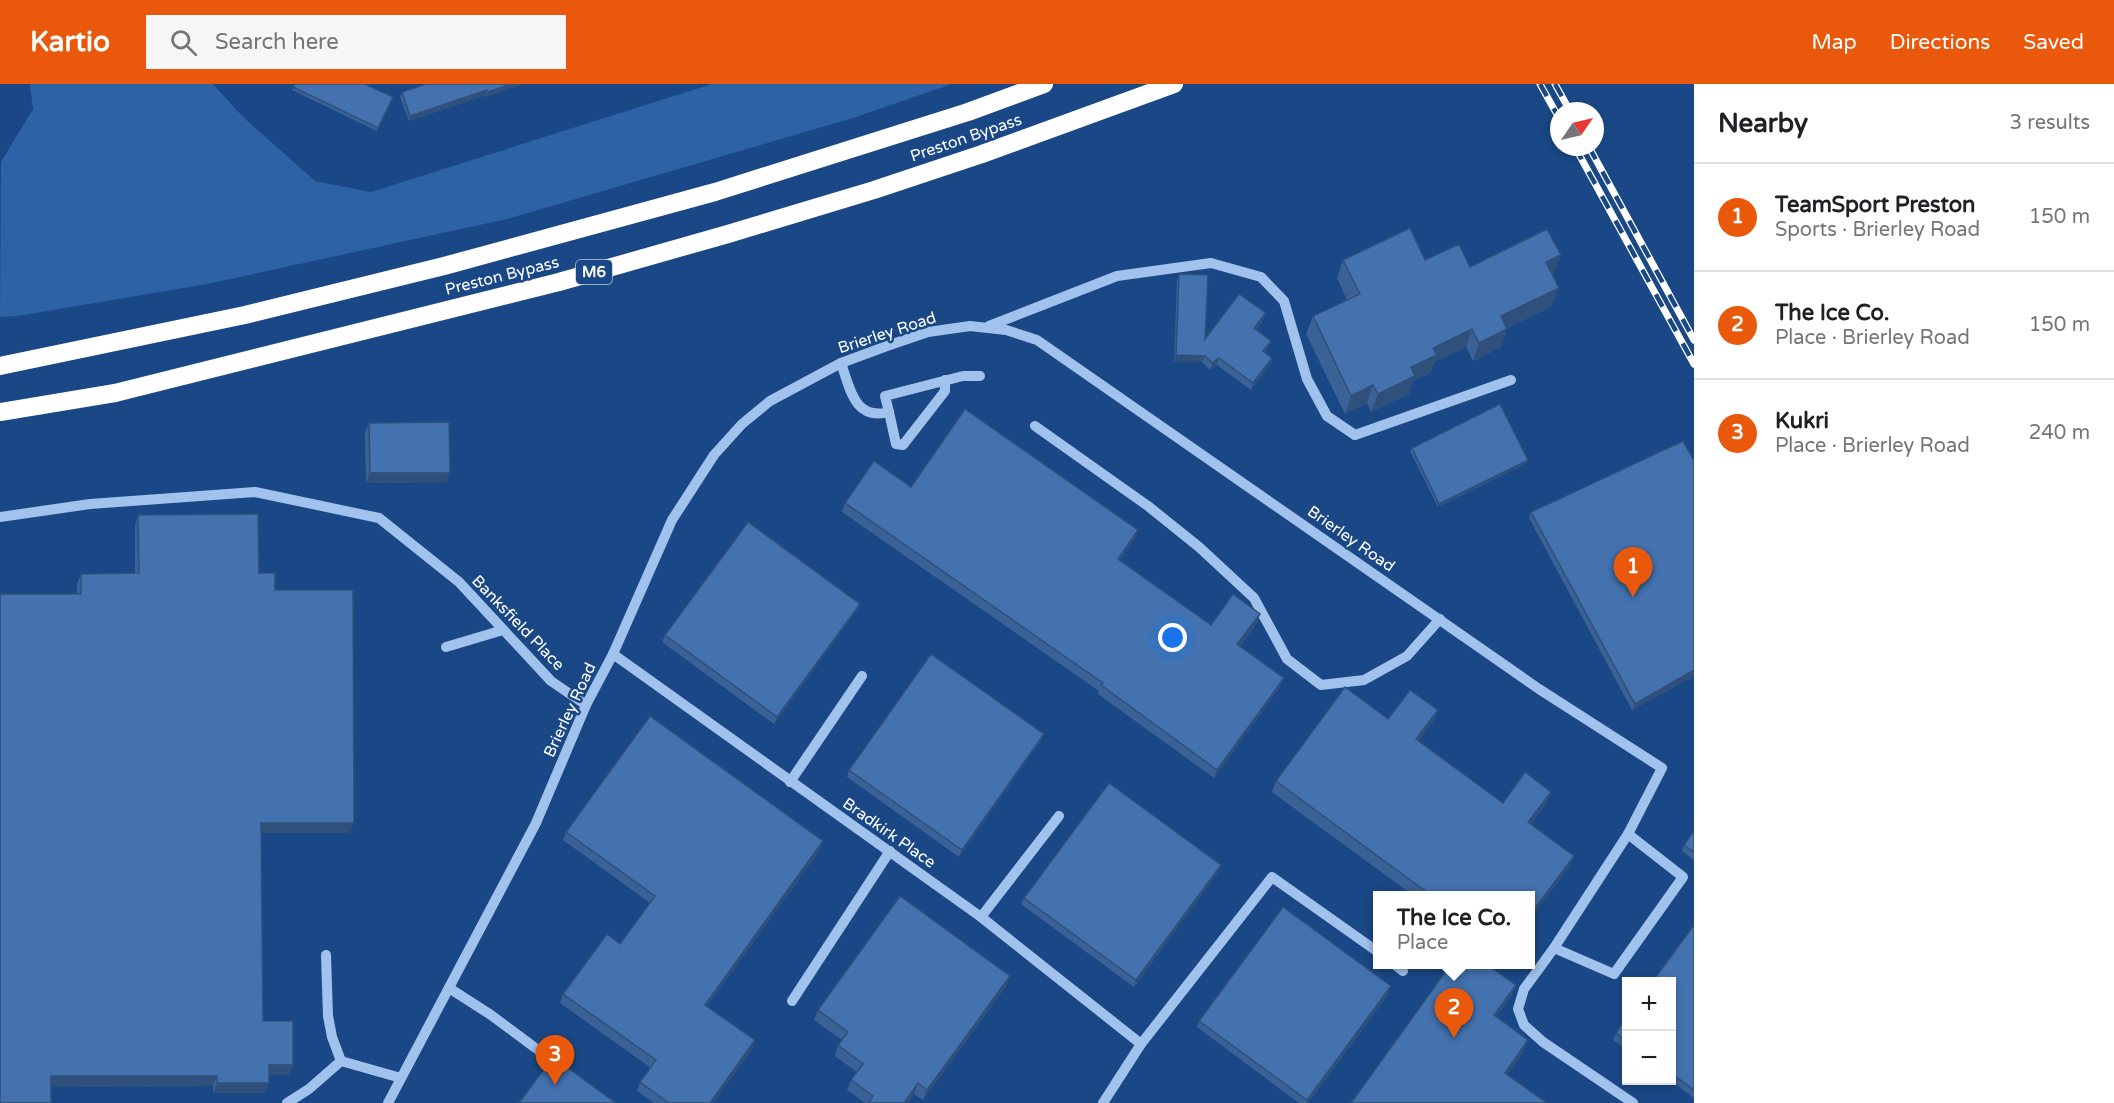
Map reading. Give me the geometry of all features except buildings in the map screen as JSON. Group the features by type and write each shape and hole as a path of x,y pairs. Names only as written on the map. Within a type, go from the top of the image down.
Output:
{"highway":[{"name":"Preston Bypass","path":"0,366 245,315 444,266 716,192 947,119 1044,84"},
{"name":"Preston Bypass","path":"0,412 115,393 559,282 874,190 993,150 1174,84"}],"street":[{"path":"986,328 1117,276 1211,263 1261,277 1284,301 1307,379 1327,416 1355,435 1511,380"},
{"name":"Brierley Road","path":"388,1103 536,823 586,705 612,654 672,520 714,455 742,424 770,401 841,363 928,332 970,326 1006,330 1037,340 1539,689 1662,768 1628,834 1554,948 1524,989 1518,1009 1524,1025 1543,1042 1633,1103"},
{"path":"841,363 855,400 865,412 873,414 889,412"},
{"path":"945,380 945,391 903,445 896,444 885,396 945,380 963,376 980,376"},
{"path":"1035,426 1148,506 1199,547 1254,598 1287,659 1321,685 1364,680 1407,656 1440,620"},
{"name":"Banksfield Place","path":"0,517 90,504 255,492 379,518 459,582 551,681 586,705"},
{"path":"446,647 503,630"},
{"name":"Bradkirk Place","path":"612,654 981,917 1141,1044"},
{"path":"790,782 862,676"},
{"path":"981,917 1059,816"},
{"path":"1554,948 1614,974 1683,877 1628,834"},
{"path":"792,1001 890,851"},
{"path":"1103,1103 1141,1044 1272,877 1373,949"},
{"path":"326,955 330,1027 341,1061"},
{"path":"449,988 572,1075"},
{"path":"341,1061 400,1078"},
{"path":"288,1103 309,1089 341,1061"}],"shaded area":[{"path":"30,84 213,84 243,117 315,181 371,192 712,84 952,84 853,118 507,219 207,284 18,316 0,317 1,162 33,109"}],"railway":[{"path":"1540,84 1550,102"},
{"path":"1555,84 1565,102"},
{"path":"1580,156 1694,364"},
{"path":"1594,156 1694,340"}],"place":[{"name":"TeamSport Preston","path":"1633,597"},
{"name":"The Ice Co.","path":"1454,1038"},
{"name":"Kukri","path":"555,1085"}]}
